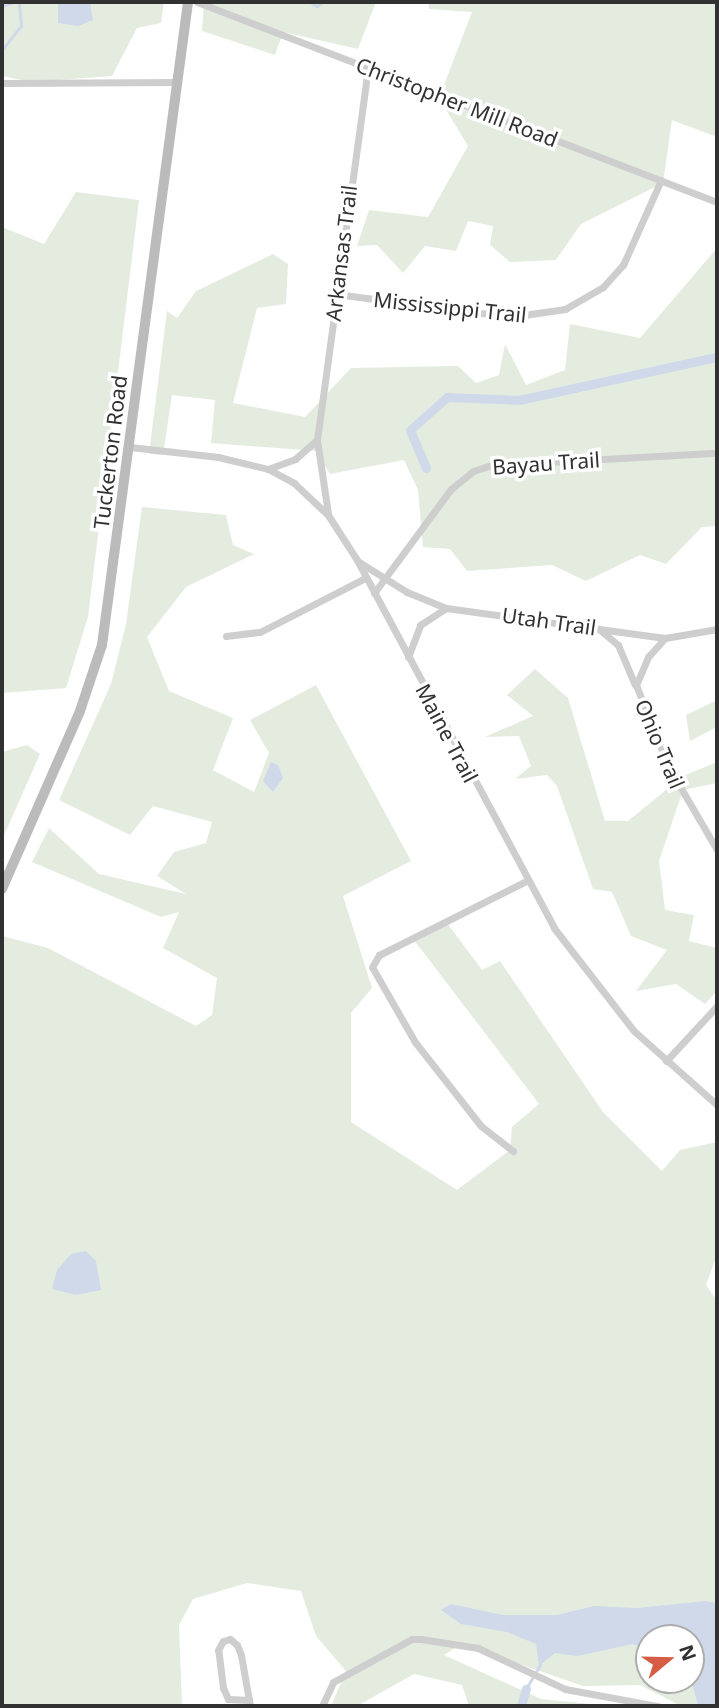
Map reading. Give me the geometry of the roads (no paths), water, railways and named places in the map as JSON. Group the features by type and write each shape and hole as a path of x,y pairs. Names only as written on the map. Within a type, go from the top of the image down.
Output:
{"main road":[{"name":"Tuckerton Road","path":"2,889 97,666 130,447 188,2"}],"street":[{"name":"Christopher Mill Road","path":"197,2 717,202"},
{"name":"Arkansas Trail","path":"328,515 317,440 368,67"},
{"path":"2,83 177,82"},
{"name":"Mississippi Trail","path":"336,294 510,317 565,309 603,287 623,265 661,180"},
{"path":"268,469 295,459 317,440"},
{"name":"Maine Trail","path":"130,447 218,457 268,469 294,483 328,515 357,560 526,881 610,1004 666,1061 717,1105"},
{"name":"Bayau Trail","path":"385,579 451,489 482,467 717,453"},
{"name":"Utah Trail","path":"357,560 385,579 446,608 665,638 717,629"},
{"path":"226,636 260,632 365,578"},
{"path":"374,593 385,579"},
{"path":"408,658 420,625 446,608"},
{"path":"596,627 618,645 636,685"},
{"name":"Ohio Trail","path":"665,638 648,657 636,685 678,787 717,850"},
{"path":"513,1151 481,1126 415,1042 372,967 379,955 526,881"},
{"path":"666,1061 717,1006"},
{"path":"230,1639 237,1645 249,1703 228,1699 223,1688 218,1650 223,1641 230,1639"},
{"path":"321,1706 333,1682 412,1639 421,1639 478,1648 565,1689 658,1706"}],"water":[{"path":"58,2 90,2 93,20 78,26 58,23"},
{"path":"271,762 278,765 283,778 273,792 263,781"},
{"path":"86,1251 96,1261 101,1290 76,1295 52,1289 57,1270 71,1254"},
{"path":"706,1601 717,1603 717,1706 698,1705 695,1694 705,1694 705,1624 635,1624 635,1645 577,1656 555,1653 539,1666 536,1644 507,1632 461,1624 441,1610 451,1604 503,1615 557,1615 594,1606 637,1608"}],"waterway":[{"path":"2,6 14,2"},
{"path":"2,50 21,26 19,2"},
{"path":"310,2 317,6 323,2"},
{"path":"426,468 410,430 447,397 519,400 717,357"},
{"path":"526,1689 540,1665"},
{"path":"521,1706 526,1689"}]}
